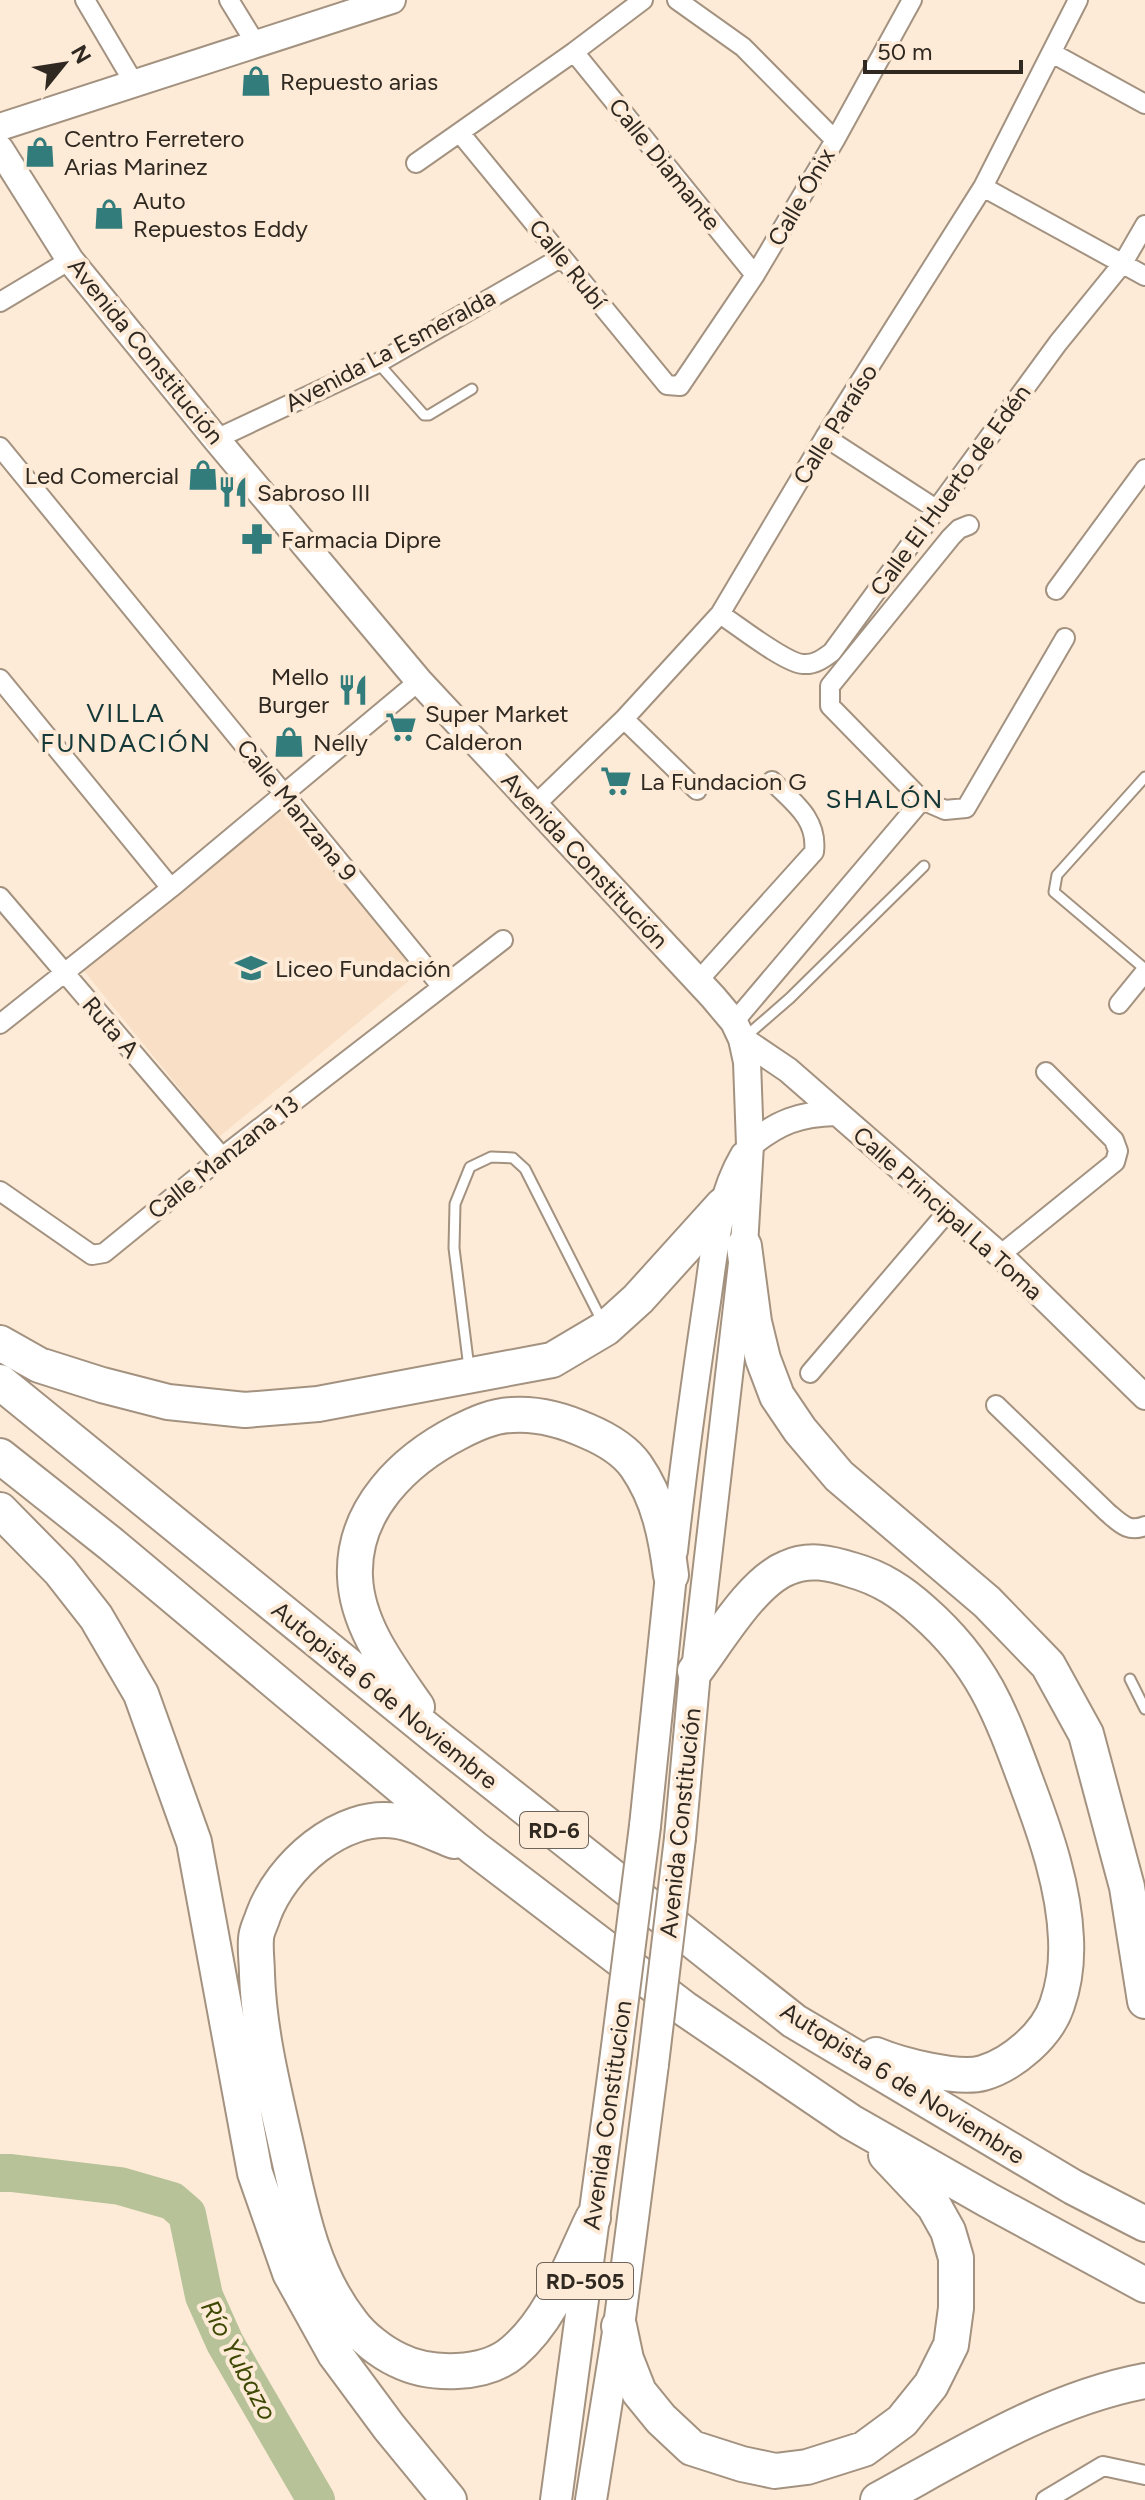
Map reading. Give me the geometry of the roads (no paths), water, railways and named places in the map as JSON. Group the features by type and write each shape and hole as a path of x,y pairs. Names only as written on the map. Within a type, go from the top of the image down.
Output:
{"highway":[{"path":"0,1343 39,1365 102,1385 168,1402 245,1410 318,1404 552,1360 606,1328 638,1299 723,1205"},
{"path":"744,1246 754,1322 763,1359 777,1396 800,1430 839,1476 987,1602 1048,1665 1086,1734 1127,1887 1145,2001"},
{"name":"Autopista 6 de Noviembre","path":"0,1382 440,1740 794,2021 1073,2187 1145,2224"},
{"path":"440,1740 373,1639 361,1612 355,1577 358,1541 373,1507 392,1480 411,1461 441,1441 480,1422 508,1415 542,1416 609,1440 634,1464 651,1493 665,1531 671,1575"},
{"name":"RD-6","path":"0,1456 123,1554 474,1848 685,2009 851,2122 1145,2285"},
{"path":"0,1510 60,1571 96,1617 141,1694 194,1842 255,2173 290,2273 335,2354 449,2500"},
{"path":"695,1671 756,1590 772,1575 789,1566 826,1562 873,1576 902,1592 933,1620 959,1645 982,1678 1012,1742 1047,1838 1059,1887 1066,1939 1064,1973 1056,2007 1038,2036 1012,2059 981,2074 946,2073 900,2065 794,2021"},
{"path":"474,1848 397,1821 368,1822 333,1834 305,1854 283,1879 267,1905 256,1937 258,2007 271,2079 309,2244 329,2287 352,2324 378,2347 398,2361 424,2369 454,2371 486,2366 512,2354 537,2327 593,2218"},
{"path":"619,2326 626,2359 639,2392 661,2419 692,2448 775,2471 807,2467 864,2449 902,2421 931,2385 951,2345 956,2308 956,2258 948,2231 934,2206 851,2122"},
{"path":"878,2500 989,2439 1063,2404 1145,2381"}],"main road":[{"path":"0,127 392,0"},
{"name":"Avenida Constitución","path":"0,149 70,260 216,439 419,681 698,981 738,1030 747,1062 750,1145 744,1246 695,1671 680,1838 619,2326 591,2500"},
{"name":"Avenida Constitución","path":"645,1826 686,1441 723,1205 734,1172 750,1145"},
{"name":"Avenida Constitucion","path":"556,2500 645,1826"}],"street":[{"path":"85,0 134,83"},
{"path":"229,0 256,44"},
{"path":"416,163 643,0"},
{"path":"677,0 743,47 835,140"},
{"name":"Calle Paraíso","path":"534,806 624,719 720,614 825,437 983,187 1078,0"},
{"name":"Calle Ónix","path":"680,386 755,275 835,140 906,2"},
{"name":"Calle Diamante","path":"574,52 755,275"},
{"path":"1052,53 1145,104"},
{"name":"Calle Rubí","path":"460,133 667,385 680,386"},
{"path":"983,187 1145,276"},
{"name":"Calle El Huerto de Edén","path":"720,614 787,659 802,664 821,661 832,652 1058,343 1123,263 1145,225"},
{"name":"Avenida La Esmeralda","path":"216,439 378,363 562,257"},
{"path":"0,302 70,260"},
{"path":"825,437 936,509"},
{"name":"Calle Manzana 9","path":"0,447 442,987"},
{"path":"1056,590 1145,469"},
{"path":"969,525 951,537 830,686 830,706 922,800 945,810 966,808 1065,638"},
{"path":"0,679 171,888"},
{"path":"0,1024 171,888 419,681"},
{"path":"624,719 697,790"},
{"path":"698,981 814,852 816,837 806,815 772,781"},
{"path":"738,1030 922,800"},
{"name":"Ruta A","path":"0,897 222,1157"},
{"name":"Calle Manzana 13","path":"0,1191 92,1255 104,1253 222,1157 503,940"},
{"path":"1119,1004 1145,970"},
{"name":"Calle Principal La Toma","path":"738,1030 1000,1255 1145,1397"},
{"path":"1000,1255 1115,1162 1118,1151 1114,1140 1046,1072"},
{"path":"750,1145 771,1128 793,1118 813,1113 836,1113"},
{"path":"810,1373 949,1210"},
{"path":"996,1405 1126,1528 1145,1526"},
{"path":"1046,2500 1103,2466 1145,2475"}],"lane":[{"path":"378,363 424,415 472,389"},
{"path":"1145,777 1057,875 1054,892 1145,970"},
{"path":"738,1030 790,998 924,866"},
{"path":"469,1375 454,1248 455,1204 470,1167 491,1157 513,1158 525,1169 606,1328"},
{"path":"1130,1679 1145,1709"}],"waterway":[{"name":"Río Yubazo","path":"0,2173 120,2186 172,2201 187,2214 204,2296 225,2343 316,2500"}],"place":[{"name":"Repuesto arias","path":"256,81"},
{"name":"Centro Ferretero Arias Marinez","path":"40,152"},
{"name":"Auto Repuestos Eddy","path":"109,214"},
{"name":"Led Comercial","path":"203,475"},
{"name":"Sabroso III","path":"233,492"},
{"name":"Farmacia Dipre","path":"257,539"},
{"name":"Mello Burger","path":"353,690"},
{"name":"Super Market Calderon","path":"401,727"},
{"name":"Nelly","path":"289,742"},
{"name":"La Fundacion G","path":"616,781"},
{"name":"Liceo Fundación","path":"251,968"}],"district":[{"name":"VILLA FUNDACIÓN","path":"126,728"},
{"name":"SHALÓN","path":"885,799"}]}
